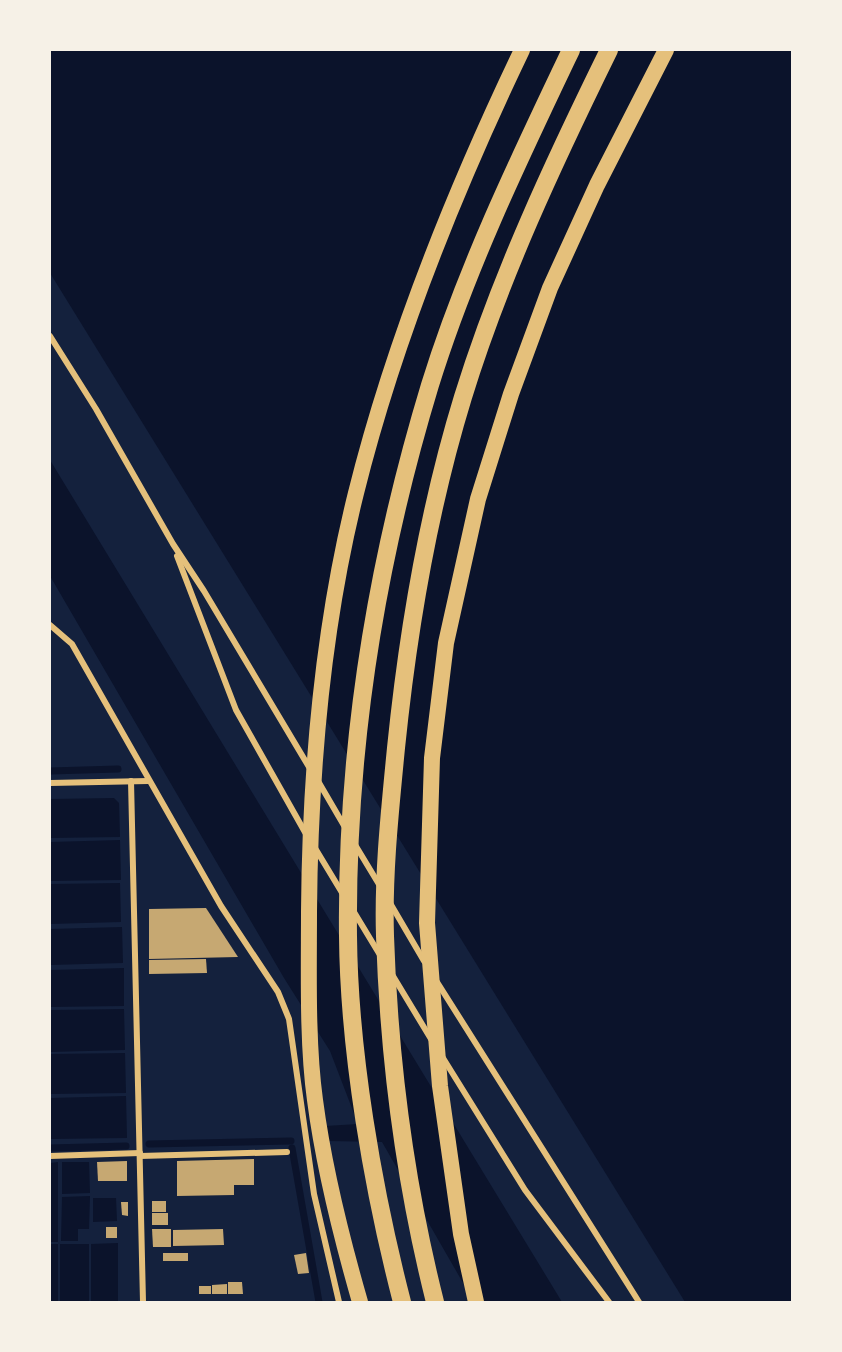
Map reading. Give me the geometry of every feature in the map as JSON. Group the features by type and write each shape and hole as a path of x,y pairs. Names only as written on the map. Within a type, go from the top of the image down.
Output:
{"highway":[{"path":"360,1302 335,1213 314,1097 309,971 309,818 321,691 355,494 381,404 422,284 480,139 522,50"},
{"path":"402,1302 373,1167 363,1100 355,1044 348,938 350,807 365,677 403,479 431,382 471,272 524,148 572,50"},
{"path":"435,1302 408,1168 400,1111 391,1044 385,933 390,808 403,680 419,581 438,488 463,396 504,281 549,174 609,50"},
{"path":"476,1302 461,1234 440,1086 427,923 432,758 446,643 478,499 511,394 550,288 597,185 666,50"}],"street":[{"path":"50,336 96,409 172,544 204,591 436,981 639,1302"},
{"path":"172,544 236,710 298,821 525,1190 609,1302"},
{"path":"50,625 72,644 221,906 278,992 289,1019 314,1194 339,1302"},
{"path":"131,781 143,1302"},
{"path":"50,783 148,781"},
{"path":"50,1155 287,1152"}],"water":[{"path":"50,50 792,50 792,1302 685,1302 50,273"},
{"path":"50,460 562,1302 474,1302 382,1142 328,1141 325,1126 358,1124 330,1051 284,978 50,576"},
{"path":"114,798 119,803 120,837 50,838 50,799"},
{"path":"120,840 121,880 50,881 50,842"},
{"path":"120,883 121,922 50,924 50,884"},
{"path":"122,927 123,963 50,965 50,929"},
{"path":"124,968 124,1006 50,1007 50,970"},
{"path":"124,1009 125,1050 50,1052 50,1010"},
{"path":"125,1053 126,1093 50,1094 50,1054"},
{"path":"126,1096 127,1138 50,1139 50,1098"},
{"path":"58,1162 58,1242 50,1242 50,1163"},
{"path":"62,1162 89,1162 90,1193 62,1194"},
{"path":"90,1196 89,1229 78,1229 78,1241 61,1241 62,1197"},
{"path":"93,1198 116,1198 117,1221 93,1222"},
{"path":"118,1243 118,1302 91,1302 91,1244"},
{"path":"50,1244 58,1244 58,1302 50,1302"},
{"path":"60,1244 89,1244 89,1302 60,1302"}],"building":[{"path":"206,908 238,957 149,959 149,909"},
{"path":"206,959 207,973 149,974 149,960"},
{"path":"254,1159 254,1185 234,1185 234,1195 177,1196 177,1161"},
{"path":"127,1161 127,1181 98,1181 97,1162"},
{"path":"152,1201 166,1201 166,1212 152,1212"},
{"path":"121,1202 128,1202 128,1216 122,1215"},
{"path":"152,1213 168,1213 168,1225 152,1225"},
{"path":"106,1227 117,1227 117,1238 106,1238"},
{"path":"152,1229 171,1229 171,1247 153,1247"},
{"path":"223,1229 224,1245 173,1246 173,1230"},
{"path":"163,1253 188,1253 188,1261 163,1261"},
{"path":"306,1253 309,1273 298,1274 294,1255"},
{"path":"228,1282 242,1282 243,1294 228,1294"},
{"path":"227,1284 227,1294 212,1294 212,1285"},
{"path":"199,1286 211,1286 211,1294 199,1294"}],"waterway":[{"path":"50,771 118,769"},
{"path":"149,1144 291,1141"},
{"path":"50,1148 126,1146"},
{"path":"292,1148 319,1302"}]}
